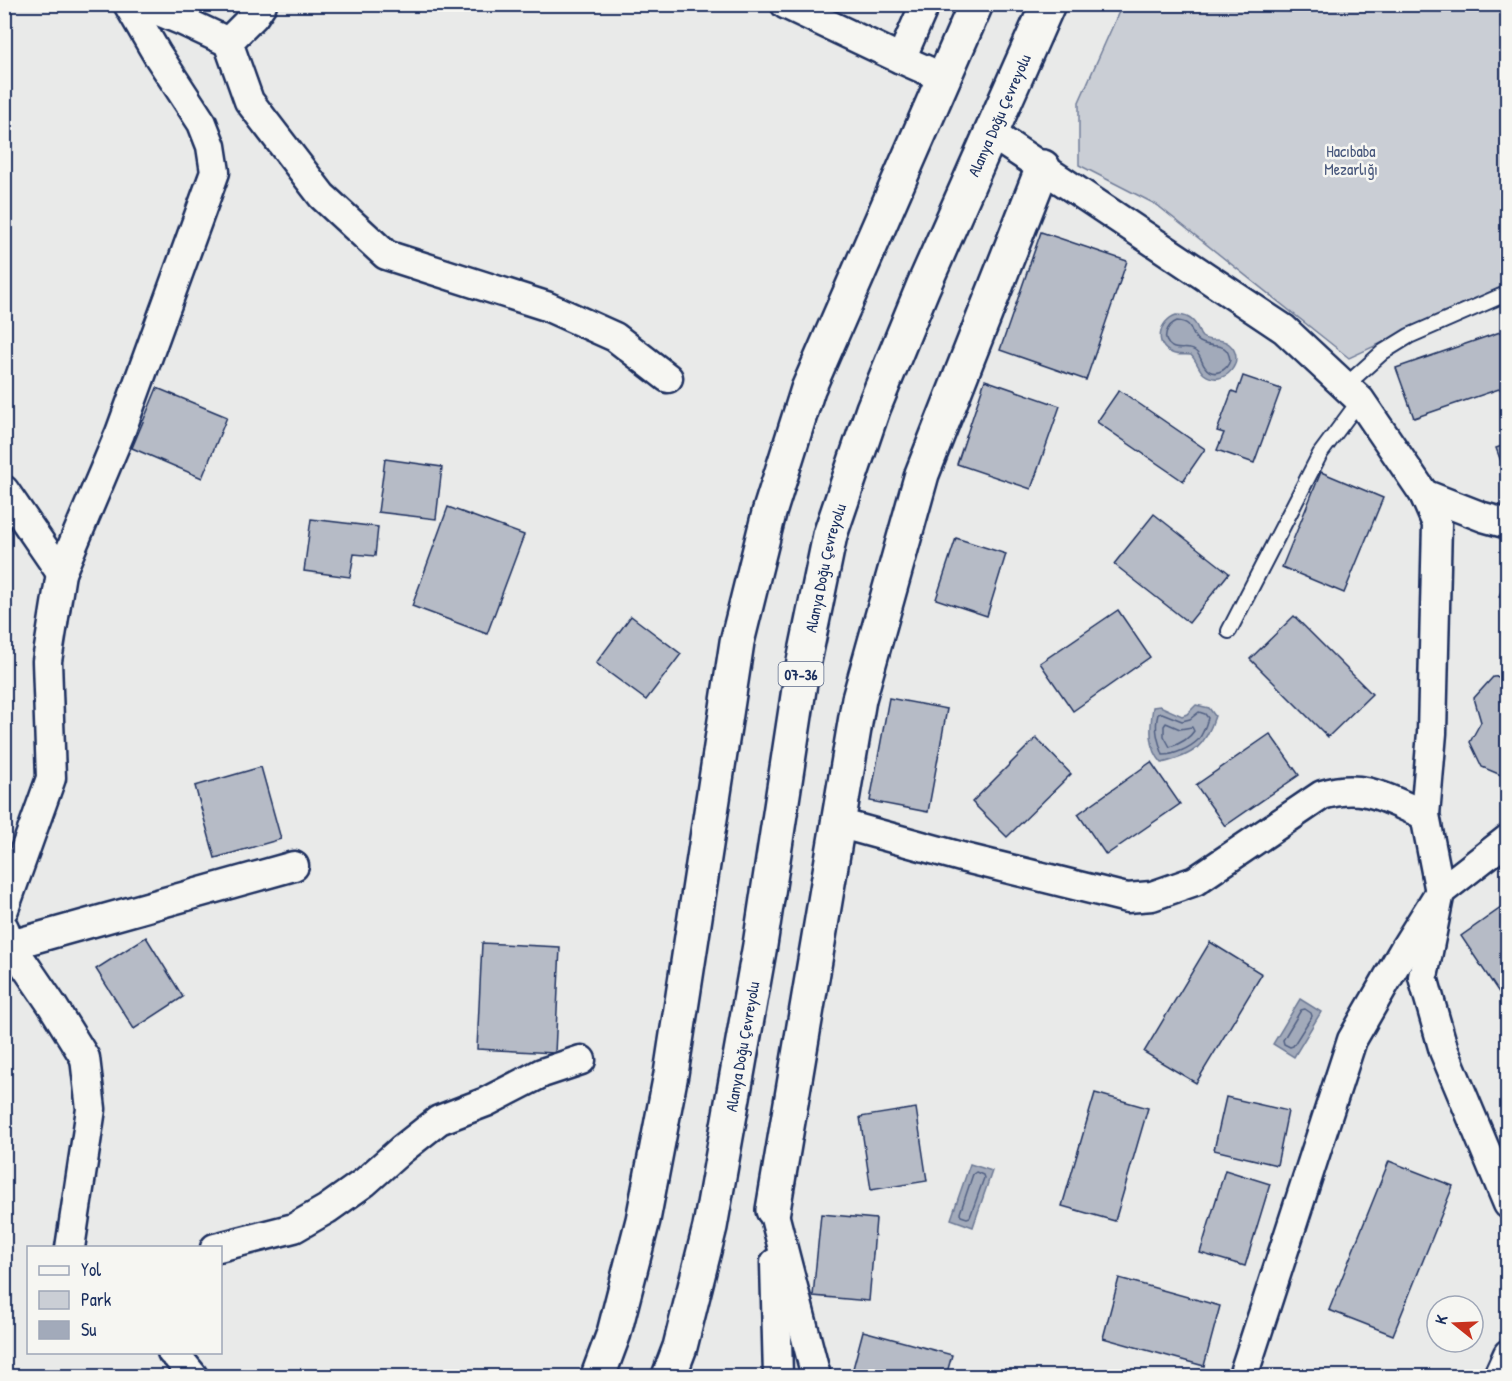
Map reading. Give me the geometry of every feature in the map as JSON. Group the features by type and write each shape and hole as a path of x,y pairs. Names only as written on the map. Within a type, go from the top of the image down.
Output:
{"main road":[{"path":"598,1377 614,1333 643,1220 671,1074 737,642 769,513 808,389 976,4"},
{"name":"Alanya Doğu Çevreyolu","path":"669,1377 680,1347 710,1227 760,945 801,676 830,535 873,409 923,287 1048,4"},
{"path":"773,1210 859,699 922,474 1042,167"}],"street":[{"path":"4,909 51,778 47,661 61,573 120,433 215,172 211,146 202,123 128,4"},
{"path":"142,4 228,42 249,101 322,196 386,255 546,306 615,337 668,378"},
{"path":"228,42 254,16 262,4"},
{"path":"785,4 944,78"},
{"path":"901,59 926,4"},
{"path":"992,134 1284,329 1353,393 1424,494 1437,524 1431,733 1425,815 1440,892 1423,977 1444,1051 1508,1204"},
{"path":"4,490 61,573"},
{"path":"1424,494 1508,524"},
{"path":"838,824 1127,898 1152,896 1195,881 1322,795 1335,791 1373,792 1425,815"},
{"path":"1243,1377 1352,1040 1440,892 1508,839"},
{"path":"70,1246 91,1108 85,1058 8,936 294,866"},
{"path":"222,1246 294,1228 327,1209 364,1182 439,1120 486,1102 542,1073 581,1060"},
{"path":"773,1210 778,1377"},
{"path":"773,1210 816,1377"},
{"path":"175,1354 193,1377"},
{"path":"1498,1377 1508,1354"}],"lane":[{"path":"1229,632 1320,453 1353,393 1383,351 1410,336 1508,293"}],"green space":[{"name":"Hacıbaba Mezarlığı","path":"1122,5 1507,5 1507,285 1349,358 1157,205 1079,165 1079,102"}],"water":[{"path":"1176,315 1192,320 1200,335 1205,339 1229,344 1236,358 1231,371 1219,378 1212,378 1202,372 1191,355 1174,354 1162,345 1160,333 1162,328 1170,318"},
{"path":"1196,705 1209,708 1215,716 1207,735 1190,753 1162,763 1152,744 1153,707 1160,706 1182,716"},
{"path":"1300,999 1321,1012 1294,1057 1273,1044"},
{"path":"970,1164 992,1171 973,1227 951,1219"}],"building":[{"path":"1041,232 1127,261 1086,380 1000,350"},
{"path":"1506,330 1508,334 1508,386 1414,418 1396,368"},
{"path":"1243,376 1281,389 1254,463 1217,450 1224,433 1217,431 1232,391 1237,393"},
{"path":"985,380 1060,406 1031,489 957,464"},
{"path":"157,388 227,417 202,478 132,448"},
{"path":"1119,390 1205,449 1183,481 1097,422"},
{"path":"1508,444 1508,480 1496,448"},
{"path":"385,459 442,467 436,519 378,512"},
{"path":"1321,472 1383,498 1344,593 1282,567"},
{"path":"448,507 524,535 487,634 412,606"},
{"path":"1154,514 1229,573 1189,623 1114,564"},
{"path":"311,519 378,527 375,556 354,554 350,577 304,571"},
{"path":"956,538 1006,554 987,616 936,599"},
{"path":"1508,571 1508,600 1499,597"},
{"path":"1118,610 1150,657 1073,711 1040,663"},
{"path":"631,616 681,654 646,700 596,663"},
{"path":"1294,616 1372,694 1328,737 1250,659"},
{"path":"1508,676 1508,778 1482,767 1470,742 1481,722 1474,698 1493,677"},
{"path":"889,698 947,709 928,812 870,801"},
{"path":"1270,734 1299,775 1225,826 1196,785"},
{"path":"1036,738 1071,774 1007,837 972,802"},
{"path":"1151,762 1180,804 1106,855 1078,814"},
{"path":"261,767 281,839 215,858 195,786"},
{"path":"1508,903 1508,1006 1461,936"},
{"path":"146,937 183,997 134,1029 96,969"},
{"path":"1210,942 1262,974 1196,1083 1144,1052"},
{"path":"482,943 560,947 555,1053 477,1049"},
{"path":"1095,1093 1148,1108 1115,1221 1062,1206"},
{"path":"1226,1097 1288,1111 1277,1165 1214,1150"},
{"path":"916,1108 927,1181 871,1190 860,1117"},
{"path":"1389,1161 1453,1186 1393,1335 1329,1310"},
{"path":"1225,1170 1270,1184 1245,1266 1200,1253"},
{"path":"821,1214 876,1219 869,1301 813,1296"},
{"path":"1119,1278 1220,1306 1204,1366 1103,1338"},
{"path":"863,1331 952,1355 946,1376 851,1376"}]}
